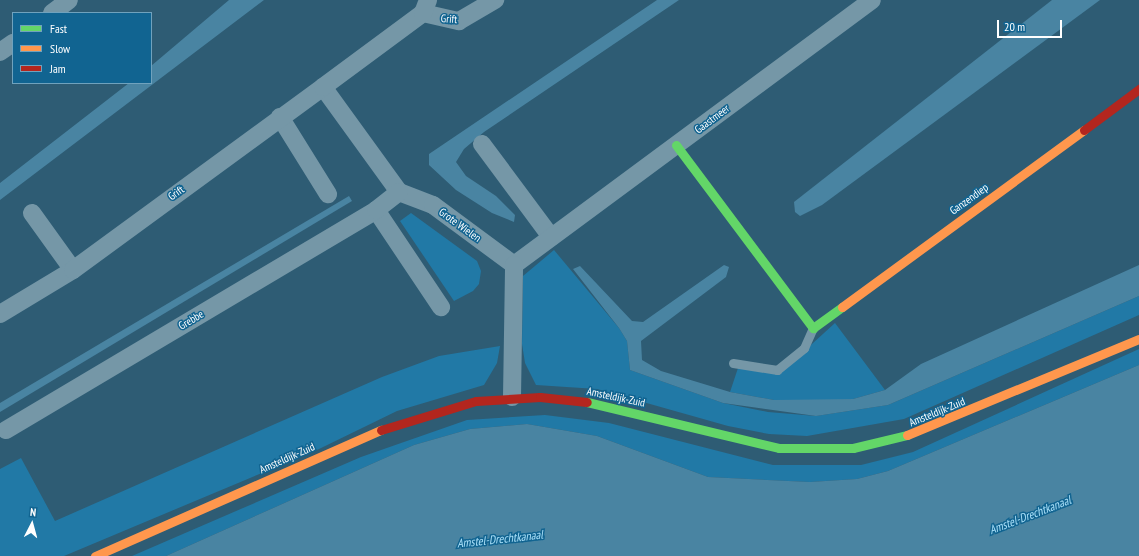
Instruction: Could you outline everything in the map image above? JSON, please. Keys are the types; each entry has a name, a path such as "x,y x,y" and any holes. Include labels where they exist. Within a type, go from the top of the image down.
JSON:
{"street":[{"path":"53,12 69,0"},
{"name":"Grift","path":"0,314 73,270 323,87 425,6 459,21 494,0"},
{"name":"Gaastmeer","path":"514,265 872,0"},
{"path":"0,52 12,43"},
{"path":"323,87 399,192"},
{"name":"Ganzendiep","path":"813,328 1139,89"},
{"path":"280,117 328,194"},
{"path":"482,144 551,237"},
{"path":"676,145 813,328"},
{"name":"Grebbe","path":"6,430 376,210 399,192"},
{"name":"Grote Wielen","path":"399,192 433,205 514,265"},
{"path":"376,210 441,307"},
{"path":"32,213 73,270"},
{"path":"512,397 514,265"},
{"name":"Amsteldijk-Zuid","path":"95,556 412,418 476,401 512,397 589,402 779,448 853,448 924,431 1139,339"}],"lane":[{"name":"Ganzendiep","path":"733,363 777,370 804,348 813,328"}],"shaded area":[{"path":"411,213 477,261 481,271 479,284 473,291 454,301 400,221"},
{"path":"554,250 619,328 627,341 630,370 723,403 768,412 816,416 888,405 1139,296 1139,315 904,419 807,436 769,434 728,426 597,389 536,385 525,363 522,344 523,276"},
{"path":"835,323 885,390 853,399 815,402 774,400 730,392 738,368 779,374"},
{"path":"500,346 497,363 484,385 397,411 319,449 64,556 0,556 0,469 21,458 55,521 382,377 439,356"},
{"path":"1139,349 1139,365 888,471 857,479 810,482 708,477 597,436 527,424 470,429 414,445 166,556 132,556 361,457 467,420 545,415 609,423 773,465 861,465 913,452"}],"water":[{"path":"229,0 264,0 0,200 0,183 128,84 152,84 152,65"},
{"path":"657,0 679,0 484,132 464,149 456,162 466,176 496,196 515,215 514,222 492,213 456,190 429,165 429,154"},
{"path":"1052,0 1100,0 822,205 800,216 795,212 794,202"},
{"path":"349,196 352,201 0,412 0,403"},
{"path":"724,265 729,267 726,277 641,341 642,360 661,371 730,392 774,400 853,399 885,390 921,364 1139,265 1139,296 888,405 816,416 723,403 630,370 627,341 619,328 573,269 580,266 632,321 643,322"},
{"name":"Amstel-Drechtkanaal","path":"1139,365 1139,556 166,556 414,445 470,429 527,424 597,436 708,477 810,482 857,479 888,471"}],"traffic: fast":[{"path":"676,145 813,328 842,307"},
{"path":"587,402 779,448 853,448 907,435"}],"traffic: slow":[{"path":"842,307 1084,130"},
{"path":"907,435 1139,339"},
{"path":"95,556 381,430"}],"traffic: jam":[{"path":"1084,130 1139,89"},
{"path":"381,430 476,401 540,397 587,402"}]}
